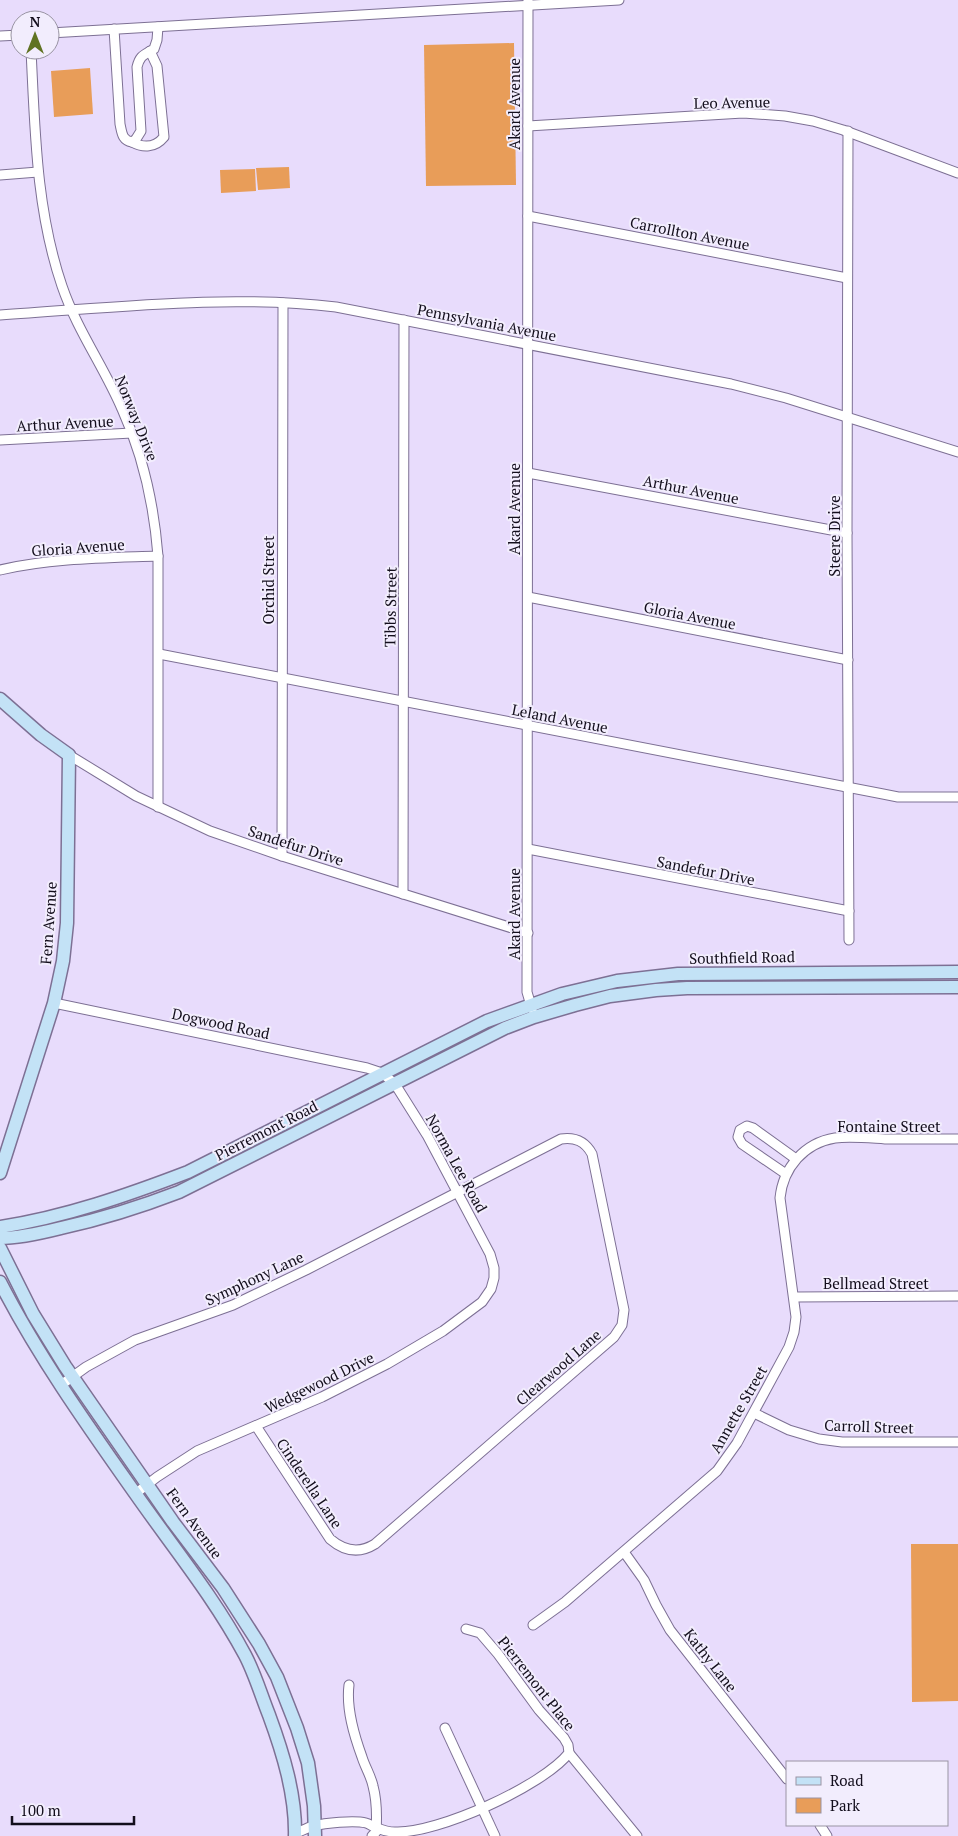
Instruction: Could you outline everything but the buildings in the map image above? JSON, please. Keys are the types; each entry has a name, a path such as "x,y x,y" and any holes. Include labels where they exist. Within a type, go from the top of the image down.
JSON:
{"main road":[{"path":"0,699 69,755"},
{"name":"Fern Avenue","path":"0,1173 54,1003 63,961 67,923 69,755"},
{"name":"Southfield Road","path":"531,1004 597,985 678,974 958,972"},
{"path":"753,973 753,987"},
{"path":"847,987 848,973"},
{"path":"635,979 636,992"},
{"name":"Southfield Road","path":"534,1017 576,1005 636,992 687,988 958,986"},
{"name":"Pierremont Road","path":"0,1227 96,1205 200,1167 487,1021 531,1004"},
{"name":"Pierremont Road","path":"0,1238 42,1232 115,1215 172,1194 498,1032 534,1017"},
{"path":"342,1094 350,1106"},
{"path":"200,1167 205,1179"},
{"name":"Fern Avenue","path":"0,1248 33,1314 72,1376 193,1550 223,1588 259,1644 277,1678 297,1728 308,1763 314,1806 314,1831"},
{"name":"Fern Avenue","path":"0,1282 24,1327 61,1385 135,1494 208,1593 246,1656 266,1703 284,1759 298,1835"}],"street":[{"path":"60,32 528,3 619,0"},
{"name":"Akard Avenue","path":"528,3 528,992 534,1017"},
{"path":"132,142 141,131 137,67 139,58 154,49 158,27"},
{"path":"114,29 120,124 123,136 127,141 139,146 151,146 160,142 164,136 157,66 150,51"},
{"name":"Norway Drive","path":"32,60 38,172 47,231 56,269 72,310 119,402 132,433 143,464 151,498 158,556 158,807"},
{"name":"Leo Avenue","path":"528,126 757,113 785,116 813,121 848,132 958,173"},
{"name":"Steere Drive","path":"848,132 849,940"},
{"path":"0,175 38,172"},
{"name":"Carrollton Avenue","path":"528,216 847,278"},
{"name":"Pennsylvania Avenue","path":"0,314 207,302 283,303 336,307 731,384 786,398 958,452"},
{"name":"Orchid Street","path":"282,856 283,303"},
{"name":"Tibbs Street","path":"403,894 404,320"},
{"name":"Arthur Avenue","path":"0,440 132,433"},
{"name":"Arthur Avenue","path":"528,473 847,533"},
{"name":"Gloria Avenue","path":"0,570 32,563 63,560 158,556"},
{"name":"Gloria Avenue","path":"528,597 848,660"},
{"name":"Leland Avenue","path":"159,654 898,797 958,797"},
{"name":"Sandefur Drive","path":"69,755 108,780 158,807 210,831 282,856 528,933"},
{"name":"Sandefur Drive","path":"528,849 849,911"},
{"name":"Dogwood Road","path":"54,1003 368,1068 382,1073"},
{"name":"Norma Lee Road","path":"382,1073 395,1084 427,1135 490,1254 494,1274"},
{"path":"786,1174 742,1144 738,1137 740,1130 747,1126 753,1128 796,1159"},
{"name":"Clearwood Lane","path":"346,1549 361,1550 375,1544 614,1337 622,1325 624,1310 592,1154 585,1144 569,1138 560,1139 458,1192"},
{"name":"Fontaine Street","path":"796,1159 816,1144 836,1138 958,1139"},
{"name":"Annette Street","path":"533,1625 565,1602 713,1476 731,1453 754,1413 789,1347 794,1332 796,1317 781,1211 781,1191 786,1174 796,1159"},
{"name":"Symphony Lane","path":"61,1385 72,1376 135,1340 233,1305 458,1192"},
{"name":"Wedgewood Drive","path":"135,1494 197,1451 296,1410 348,1385 388,1364 443,1331 486,1298 492,1289 494,1274"},
{"name":"Bellmead Street","path":"794,1297 958,1296"},
{"name":"Carroll Street","path":"754,1413 789,1430 819,1439 842,1442 958,1442"},
{"name":"Cinderella Lane","path":"256,1426 330,1539 346,1549"},
{"name":"Kathy Lane","path":"624,1552 644,1580 670,1630 786,1778"},
{"name":"Pierremont Place","path":"298,1835 340,1823 367,1823 375,1833 423,1829 454,1820 482,1808 532,1782 562,1761 568,1753 568,1745 564,1738 539,1710 498,1654 480,1633 466,1629"},
{"path":"349,1685 349,1712 377,1804 375,1833"},
{"path":"444,1728 495,1836"},
{"path":"568,1753 637,1836"}],"green space":[{"path":"514,43 516,185 426,186 424,45"},
{"path":"90,68 93,114 54,117 51,71"},
{"path":"289,167 290,188 258,190 256,168"},
{"path":"255,169 256,191 221,193 220,170"},
{"path":"911,1544 958,1544 958,1701 912,1702"}]}
